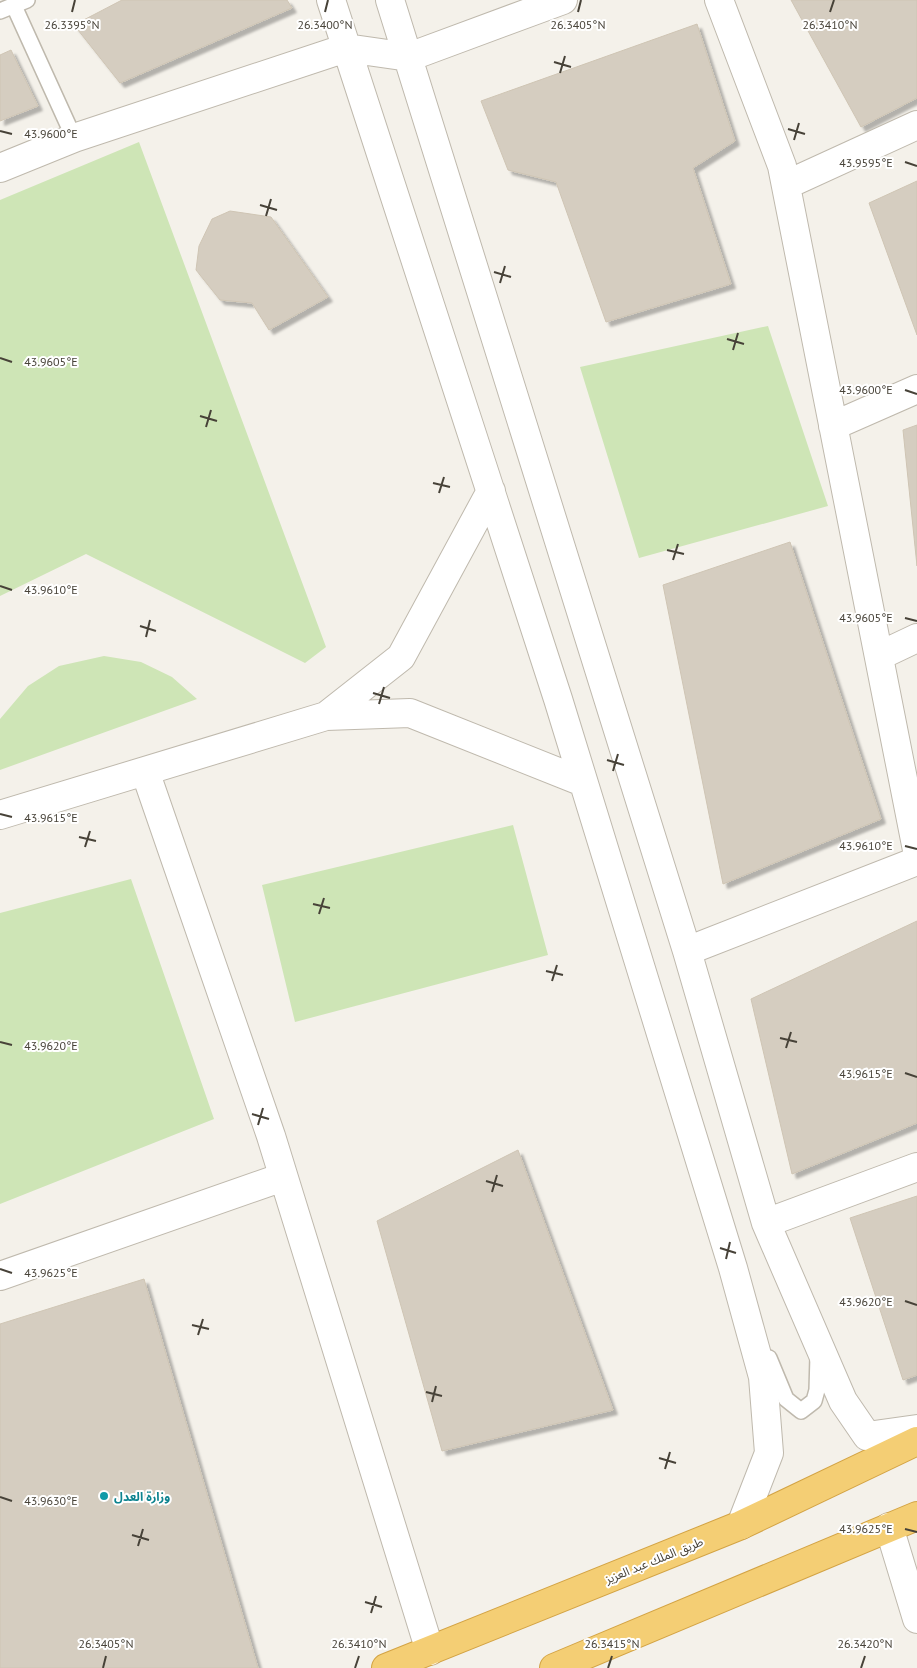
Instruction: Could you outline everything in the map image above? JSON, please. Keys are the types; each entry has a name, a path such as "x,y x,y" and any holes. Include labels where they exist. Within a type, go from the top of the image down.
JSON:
{"highway":[{"name":"طريق الملك عبد العزيز","path":"386,1668 741,1525 917,1441"},
{"path":"554,1668 917,1516"}],"street":[{"path":"331,0 491,491 583,782 733,1268 763,1377 770,1453 741,1525"},
{"path":"390,0 688,951 766,1223 843,1401 868,1436 917,1429"},
{"path":"0,168 74,138 346,48 409,57 563,0"},
{"path":"719,0 782,166 917,850"},
{"path":"786,185 917,126"},
{"path":"833,426 917,389"},
{"path":"326,716 401,657 491,491"},
{"path":"879,656 917,638"},
{"path":"0,815 326,716 410,713 583,782"},
{"path":"145,771 272,1136 283,1177 430,1651"},
{"path":"688,951 917,862"},
{"path":"766,1223 917,1167"},
{"path":"0,1276 283,1177"},
{"path":"889,1528 917,1619"}],"lane":[{"path":"13,6 74,138"},
{"path":"733,1268 786,1399 801,1411 814,1401 817,1390 818,1344"}],"green space":[{"path":"139,142 326,647 305,663 86,554 0,596 0,200"},
{"path":"768,326 828,506 639,558 580,367"},
{"path":"104,656 141,662 172,677 197,699 0,770 0,719 28,686 59,666"},
{"path":"513,825 548,955 295,1022 262,885"},
{"path":"131,879 214,1119 0,1204 0,913"}],"building":[{"path":"122,0 287,0 292,8 120,83 74,25"},
{"path":"791,0 917,0 917,98 861,127"},
{"path":"697,24 735,141 693,168 731,284 606,322 556,182 508,170 481,101"},
{"path":"11,50 38,106 0,121 0,55"},
{"path":"917,181 917,335 869,203"},
{"path":"230,211 271,217 328,297 269,330 252,303 220,300 196,270 199,246 212,219"},
{"path":"917,425 917,566 903,430"},
{"path":"790,542 881,819 723,884 663,585"},
{"path":"917,921 917,1123 792,1174 751,999"},
{"path":"518,1150 613,1410 442,1451 377,1221"},
{"path":"917,1196 917,1375 903,1380 850,1218"},
{"name":"وزارة العدل","path":"144,1279 258,1668 0,1668 0,1324"}],"place":[{"name":"وزارة العدل","path":"104,1496"}]}
